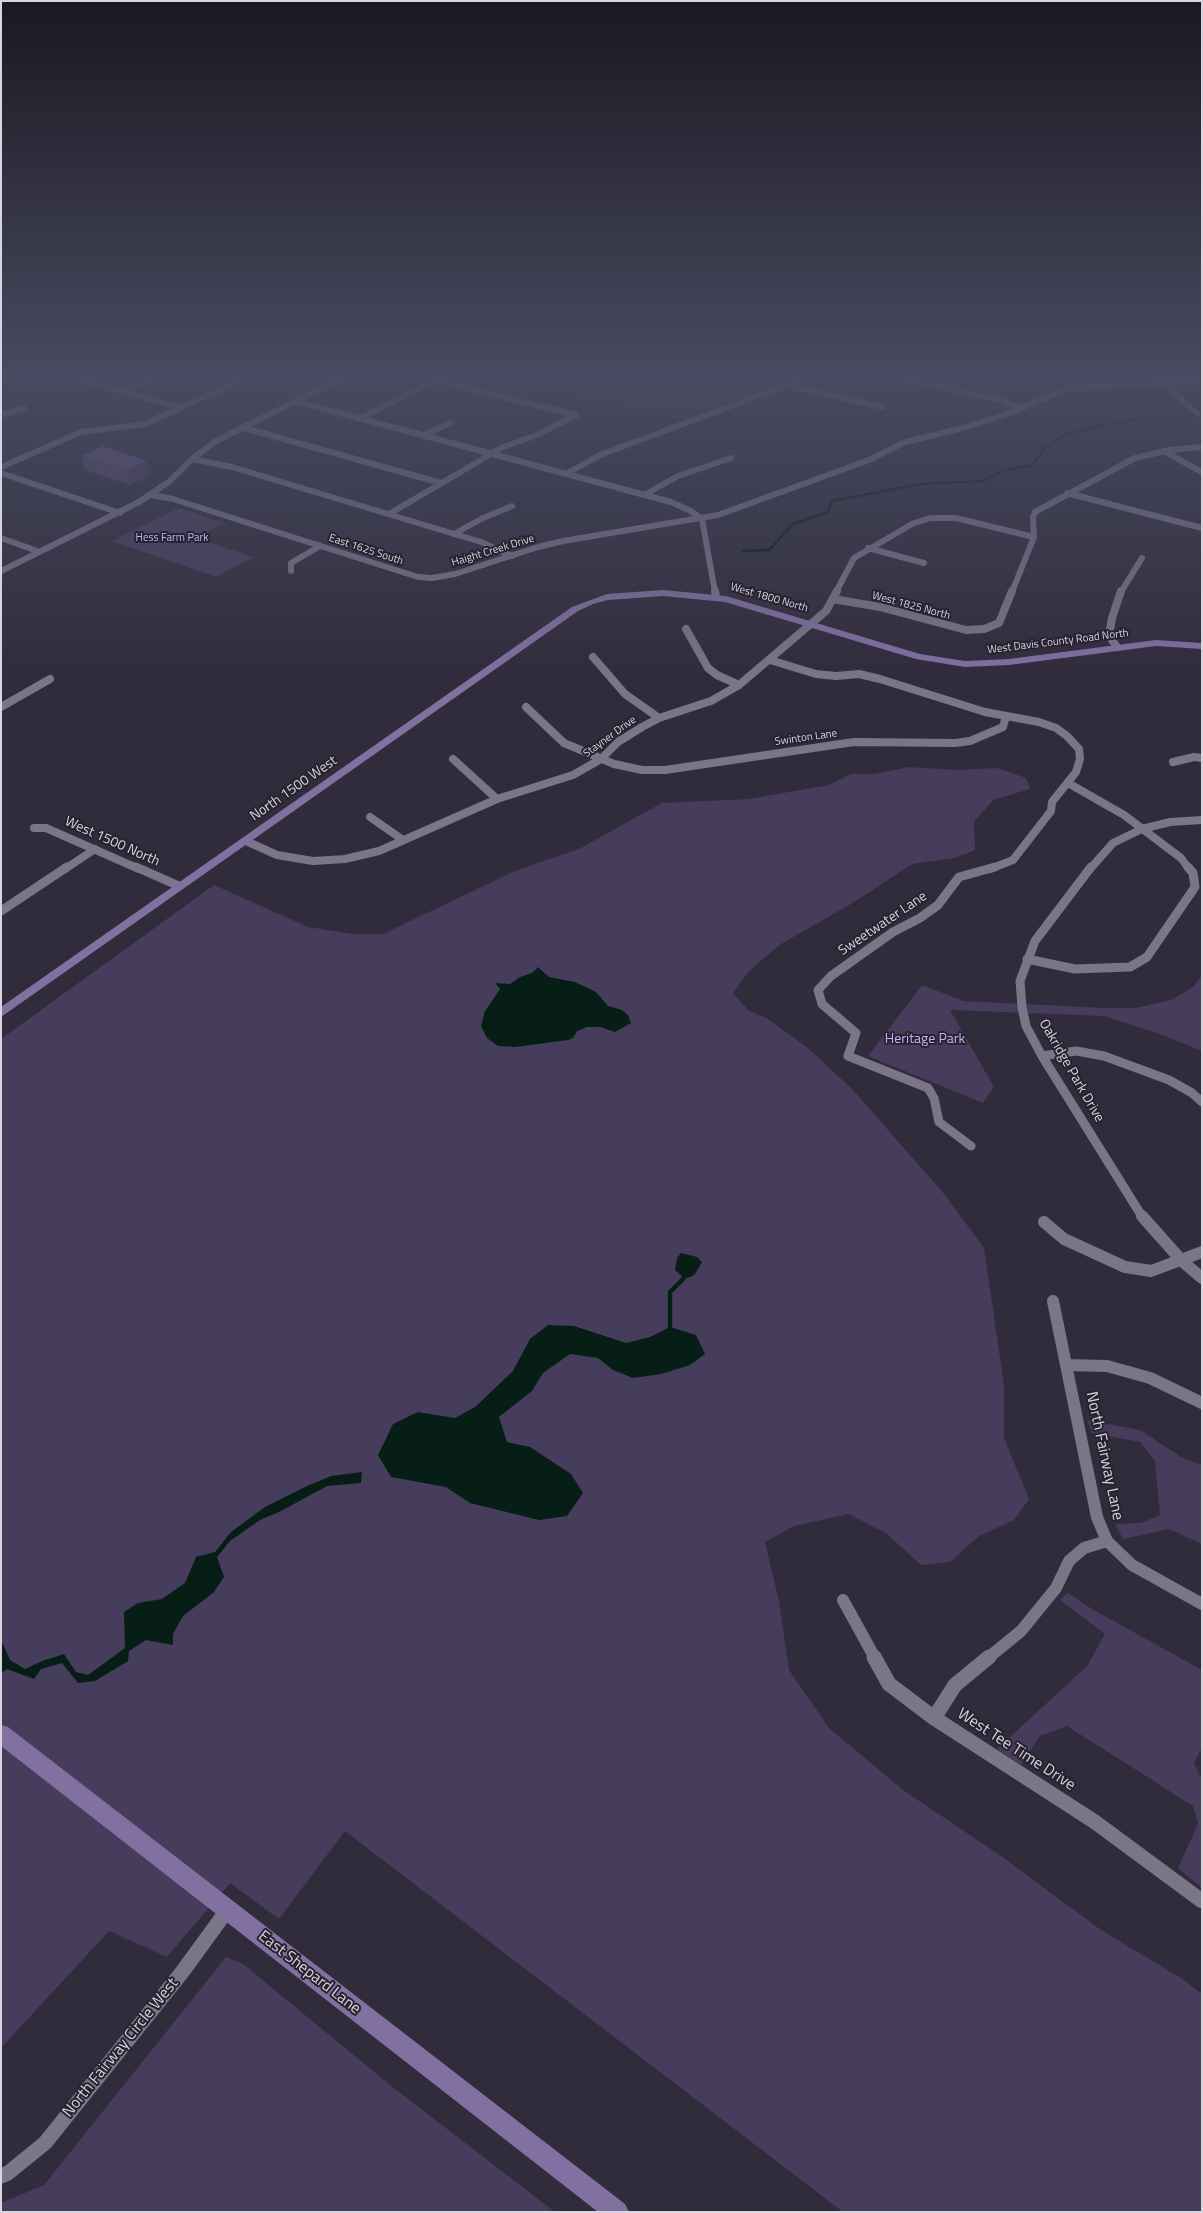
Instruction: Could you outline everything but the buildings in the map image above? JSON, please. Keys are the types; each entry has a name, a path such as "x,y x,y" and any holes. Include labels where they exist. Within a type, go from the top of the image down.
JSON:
{"street":[{"path":"8,475 120,513"},
{"path":"1,571 120,513 151,495 176,475"},
{"path":"259,475 495,547 512,556"},
{"path":"413,475 441,483"},
{"path":"388,514 454,475"},
{"path":"571,475 684,508 702,519 716,597"},
{"path":"644,495 680,475"},
{"name":"Haight Creek Drive","path":"432,578 455,574 564,541 702,519 826,475"},
{"path":"1034,537 1036,532 1033,517 1035,512 1101,475"},
{"path":"1067,493 1202,528"},
{"name":"East 1625 South","path":"151,495 173,499 418,576 432,578"},
{"path":"454,534 481,519 512,506"},
{"name":"Stayner Drive","path":"246,842 277,855 313,861 345,859 378,851 496,799 573,775 601,759 628,735 659,718 711,701 739,685 826,611 854,558 868,548 912,524 930,518 956,518 1034,537"},
{"name":"West 1825 North","path":"833,599 880,607 966,630 984,629 999,623 1034,537"},
{"path":"1,538 40,552"},
{"path":"291,571 291,563 320,546"},
{"path":"868,548 924,563"},
{"path":"1118,647 1109,636 1112,618 1122,589 1142,558"},
{"name":"West 1800 North","path":"607,597 663,593 716,597 919,656"},
{"name":"North 1500 West","path":"1,1013 178,886 246,842 576,608 607,597"},
{"path":"686,629 708,668 726,680 739,685"},
{"name":"West Davis County Road North","path":"919,656 965,664 988,664 1164,643 1202,646"},
{"path":"593,657 625,694 659,718"},
{"name":"Sweetwater Lane","path":"770,660 816,674 836,676 859,674 880,678 985,712 1028,719 1056,728 1079,749 1080,759 1076,772 1052,802 1051,811 1013,860 1003,866 979,870 959,877 938,905 920,918 893,932 831,976 818,990 822,1004 856,1034 848,1056 928,1088 934,1098 939,1122 946,1130 971,1146"},
{"path":"3,704 50,679"},
{"name":"Swinton Lane","path":"526,707 564,742 601,759 626,768 665,770 854,742 955,743 976,739 995,732 1003,726 1006,716"},
{"path":"1173,762 1194,757 1202,758"},
{"path":"453,759 496,799"},
{"path":"1028,959 1074,969 1130,967 1147,957 1195,887 1193,873 1181,858 1106,803 1068,783"},
{"path":"370,817 403,840"},
{"name":"Oakridge Park Drive","path":"1202,820 1170,822 1142,829 1113,843 1101,854 1035,941 1020,981 1026,1026 1042,1056 1138,1212 1182,1261 1202,1278"},
{"name":"West 1500 North","path":"34,828 46,828 178,886"},
{"path":"1,911 95,849"},
{"path":"1042,1056 1076,1051 1104,1056 1169,1080 1192,1093 1202,1102"},
{"path":"1044,1222 1064,1239 1125,1268 1151,1271 1202,1252"},
{"name":"North Fairway Lane","path":"934,1718 955,1685 1021,1630 1056,1588 1070,1560 1084,1548 1107,1541 1097,1517 1053,1301"},
{"path":"1066,1365 1107,1366 1150,1378 1202,1403"},
{"path":"1107,1541 1132,1565 1202,1604"},
{"name":"West Tee Time Drive","path":"843,1600 889,1684 934,1718 1095,1822 1202,1901"},
{"name":"East Shepard Lane","path":"1,1734 617,2212"},
{"name":"North Fairway Circle West","path":"1,2176 8,2173 45,2143 183,1971 228,1909"}],"green space":[{"name":"Hess Farm Park","path":"179,508 224,523 196,538 253,557 216,577 112,541"},
{"path":"909,767 958,770 997,768 1026,778 1030,789 993,800 974,822 975,850 955,858 912,864 856,901 781,944 749,971 733,993 748,1010 768,1019 808,1048 853,1090 945,1195 984,1248 1004,1385 1004,1438 1029,1499 1014,1520 979,1536 950,1562 921,1565 887,1534 849,1514 794,1526 765,1542 779,1601 789,1670 829,1728 903,1790 1001,1856 1101,1930 1181,1978 1202,1994 1202,2212 843,2212 345,1831 279,1919 230,1883 167,1957 109,1931 1,2048 1,1039 214,885 308,927 354,934 383,934 517,870 579,849 662,803 749,799 829,785 851,774 874,774"},
{"name":"Heritage Park","path":"1202,976 1202,1051 1160,1034 1104,1016 950,1010 994,1087 983,1103 868,1056 922,985 963,1001 1135,1008 1171,1000 1192,988"},
{"path":"1087,1420 1140,1430 1181,1457 1202,1465 1202,1544 1169,1529 1123,1539 1115,1524 1141,1523 1160,1515 1155,1461 1140,1442 1092,1433"},
{"path":"1068,1593 1092,1609 1202,1670 1202,1747 1194,1763 1202,1780 1202,1888 1178,1868 1198,1824 1193,1806 1067,1726 1040,1736 1021,1765 997,1749 1087,1666 1105,1634 1060,1600"},
{"path":"226,1957 243,1964 390,2085 555,2212 1,2212 1,2203 44,2185"}],"shaded area":[{"path":"538,967 549,977 575,982 596,992 608,1006 622,1010 628,1015 631,1023 615,1032 600,1027 587,1027 577,1031 573,1038 568,1040 515,1047 498,1046 487,1038 481,1026 485,1011 500,989 495,983 510,984 520,977 532,973"},
{"path":"681,1253 697,1257 702,1262 691,1277 684,1278 675,1270 677,1258"},
{"path":"548,1325 574,1326 626,1343 650,1337 670,1327 696,1335 705,1354 690,1365 661,1374 633,1378 613,1370 598,1358 570,1354 543,1373 532,1391 499,1417 507,1442 530,1447 571,1474 583,1493 567,1516 539,1520 470,1503 446,1487 391,1477 378,1455 393,1424 418,1412 455,1418 475,1407 513,1371 530,1339"},
{"path":"362,1472 361,1483 327,1486 260,1520 230,1541 217,1557 224,1577 214,1592 183,1616 173,1634 173,1645 146,1640 129,1651 128,1661 95,1681 78,1683 62,1663 41,1669 34,1679 7,1669 1,1673 1,1640 10,1660 25,1669 64,1654 76,1672 88,1675 125,1648 124,1612 138,1603 162,1599 185,1583 196,1557 215,1552 231,1532 265,1507 331,1476"}],"waterway":[{"path":"743,551 769,550 793,524 828,512 832,501 921,484 983,481 994,475"},
{"path":"670,1327 670,1292 684,1278"}]}
